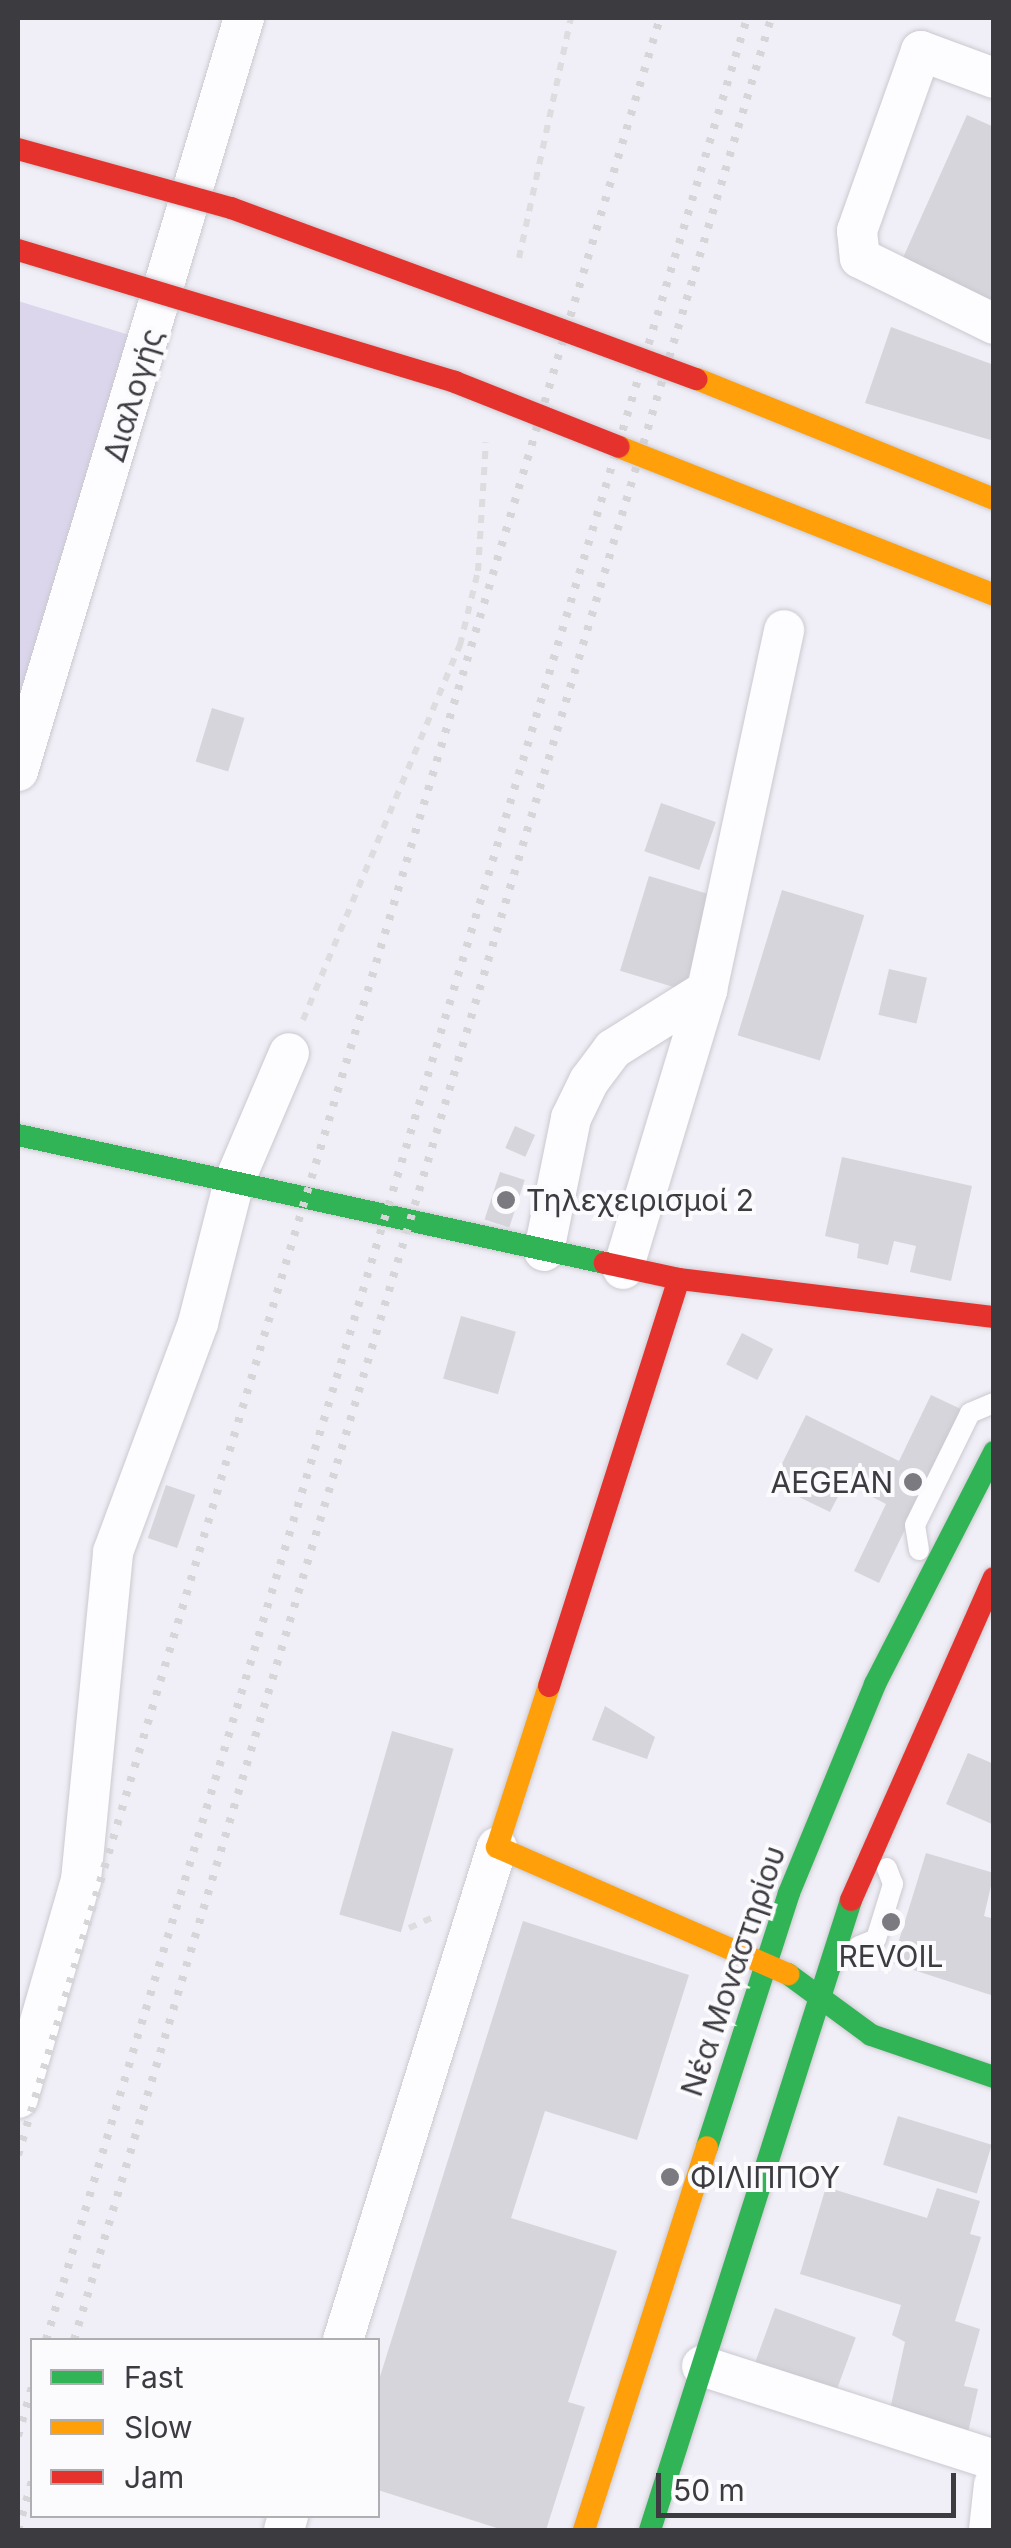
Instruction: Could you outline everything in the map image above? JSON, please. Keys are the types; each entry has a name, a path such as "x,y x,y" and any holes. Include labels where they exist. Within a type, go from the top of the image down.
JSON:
{"main road":[{"path":"18,149 231,208 518,307 994,499"},
{"path":"18,250 455,382 994,595"},
{"path":"18,1135 680,1279 994,1317"},
{"path":"680,1279 497,1847 766,1958 870,2035 994,2077"},
{"name":"Νέα Μοναστηρίου","path":"584,2530 766,1958 875,1684 994,1452"},
{"path":"650,2530 818,1993 994,1578"}],"street":[{"name":"Διαλογής","path":"18,771 244,18"},
{"path":"994,78 925,34 873,175 857,231 860,258 994,324"},
{"path":"623,1268 707,990 784,630"},
{"path":"544,1251 571,1118 590,1081 613,1049 707,990"},
{"path":"18,2098 81,1880 114,1552 198,1323 234,1182 289,1054"},
{"path":"344,2338 497,1847"},
{"path":"702,2366 994,2460"},
{"path":"989,2530 994,2484"}],"lane":[{"path":"919,1550 915,1526 970,1412 993,1403"},
{"path":"859,1946 876,1939 893,1884 887,1868"}],"path":[{"path":"518,265 571,18"},
{"path":"315,991 460,645 478,571 486,432"}],"shaded area":[{"path":"18,301 149,341 18,791"}],"building":[{"path":"967,115 994,127 994,315 897,271"},
{"path":"891,327 994,365 994,441 865,403"},
{"path":"212,708 245,718 228,771 196,762"},
{"path":"661,803 716,822 699,870 644,851"},
{"path":"649,876 713,896 684,990 620,971"},
{"path":"782,890 864,915 820,1061 738,1035"},
{"path":"889,969 927,978 916,1024 878,1015"},
{"path":"515,1126 535,1135 525,1157 505,1148"},
{"path":"842,1157 972,1186 951,1281 910,1272 916,1246 894,1241 888,1265 857,1258 859,1244 825,1236"},
{"name":"Τηλεχειρισμοί 2","path":"500,1172 525,1180 509,1228 485,1220"},
{"path":"461,1316 516,1332 498,1394 443,1378"},
{"path":"742,1333 773,1349 757,1380 726,1364"},
{"path":"931,1395 963,1410 879,1583 854,1571 886,1504 845,1483 830,1512 772,1484 806,1415 899,1461"},
{"path":"166,1485 195,1495 177,1548 148,1538"},
{"path":"605,1706 655,1737 647,1759 592,1740"},
{"path":"392,1731 454,1749 401,1932 339,1915"},
{"path":"968,1753 994,1764 992,1824 946,1804"},
{"path":"926,1853 994,1873 984,1916 994,1919 994,1996 892,1963"},
{"path":"523,1921 689,1975 637,2140 545,2111 511,2218 617,2251 568,2402 585,2407 546,2530 503,2530 380,2491 380,2377"},
{"path":"898,2116 992,2145 977,2193 883,2165"},
{"path":"826,2187 927,2218 937,2188 980,2201 970,2234 981,2237 955,2321 980,2329 964,2386 978,2389 966,2441 887,2423 905,2342 892,2335 901,2305 800,2274"},
{"path":"775,2308 856,2337 834,2398 753,2369"}],"railway":[{"path":"18,2155 660,18"},
{"path":"47,2338 747,18"},
{"path":"75,2338 771,18"},
{"path":"18,2436 30,2394"},
{"path":"18,2530 30,2488"}],"traffic: fast":[{"path":"18,1135 605,1263"},
{"path":"707,2147 789,1893 875,1684 994,1452"},
{"path":"650,2530 851,1900"},
{"path":"788,1974 871,2035 994,2077"}],"traffic: slow":[{"path":"697,379 994,499"},
{"path":"619,447 994,595"},
{"path":"549,1686 497,1847 788,1974"},
{"path":"584,2530 707,2147"}],"traffic: jam":[{"path":"18,149 231,208 697,379"},
{"path":"18,250 455,382 619,447"},
{"path":"549,1686 679,1279 605,1263"},
{"path":"679,1279 994,1317"},
{"path":"851,1900 994,1578"}],"place":[{"name":"Τηλεχειρισμοί 2","path":"506,1200"},
{"name":"AEGEAN","path":"913,1482"},
{"name":"REVOIL","path":"891,1922"},
{"name":"ΦΙΛΙΠΠΟΥ","path":"670,2177"}]}
